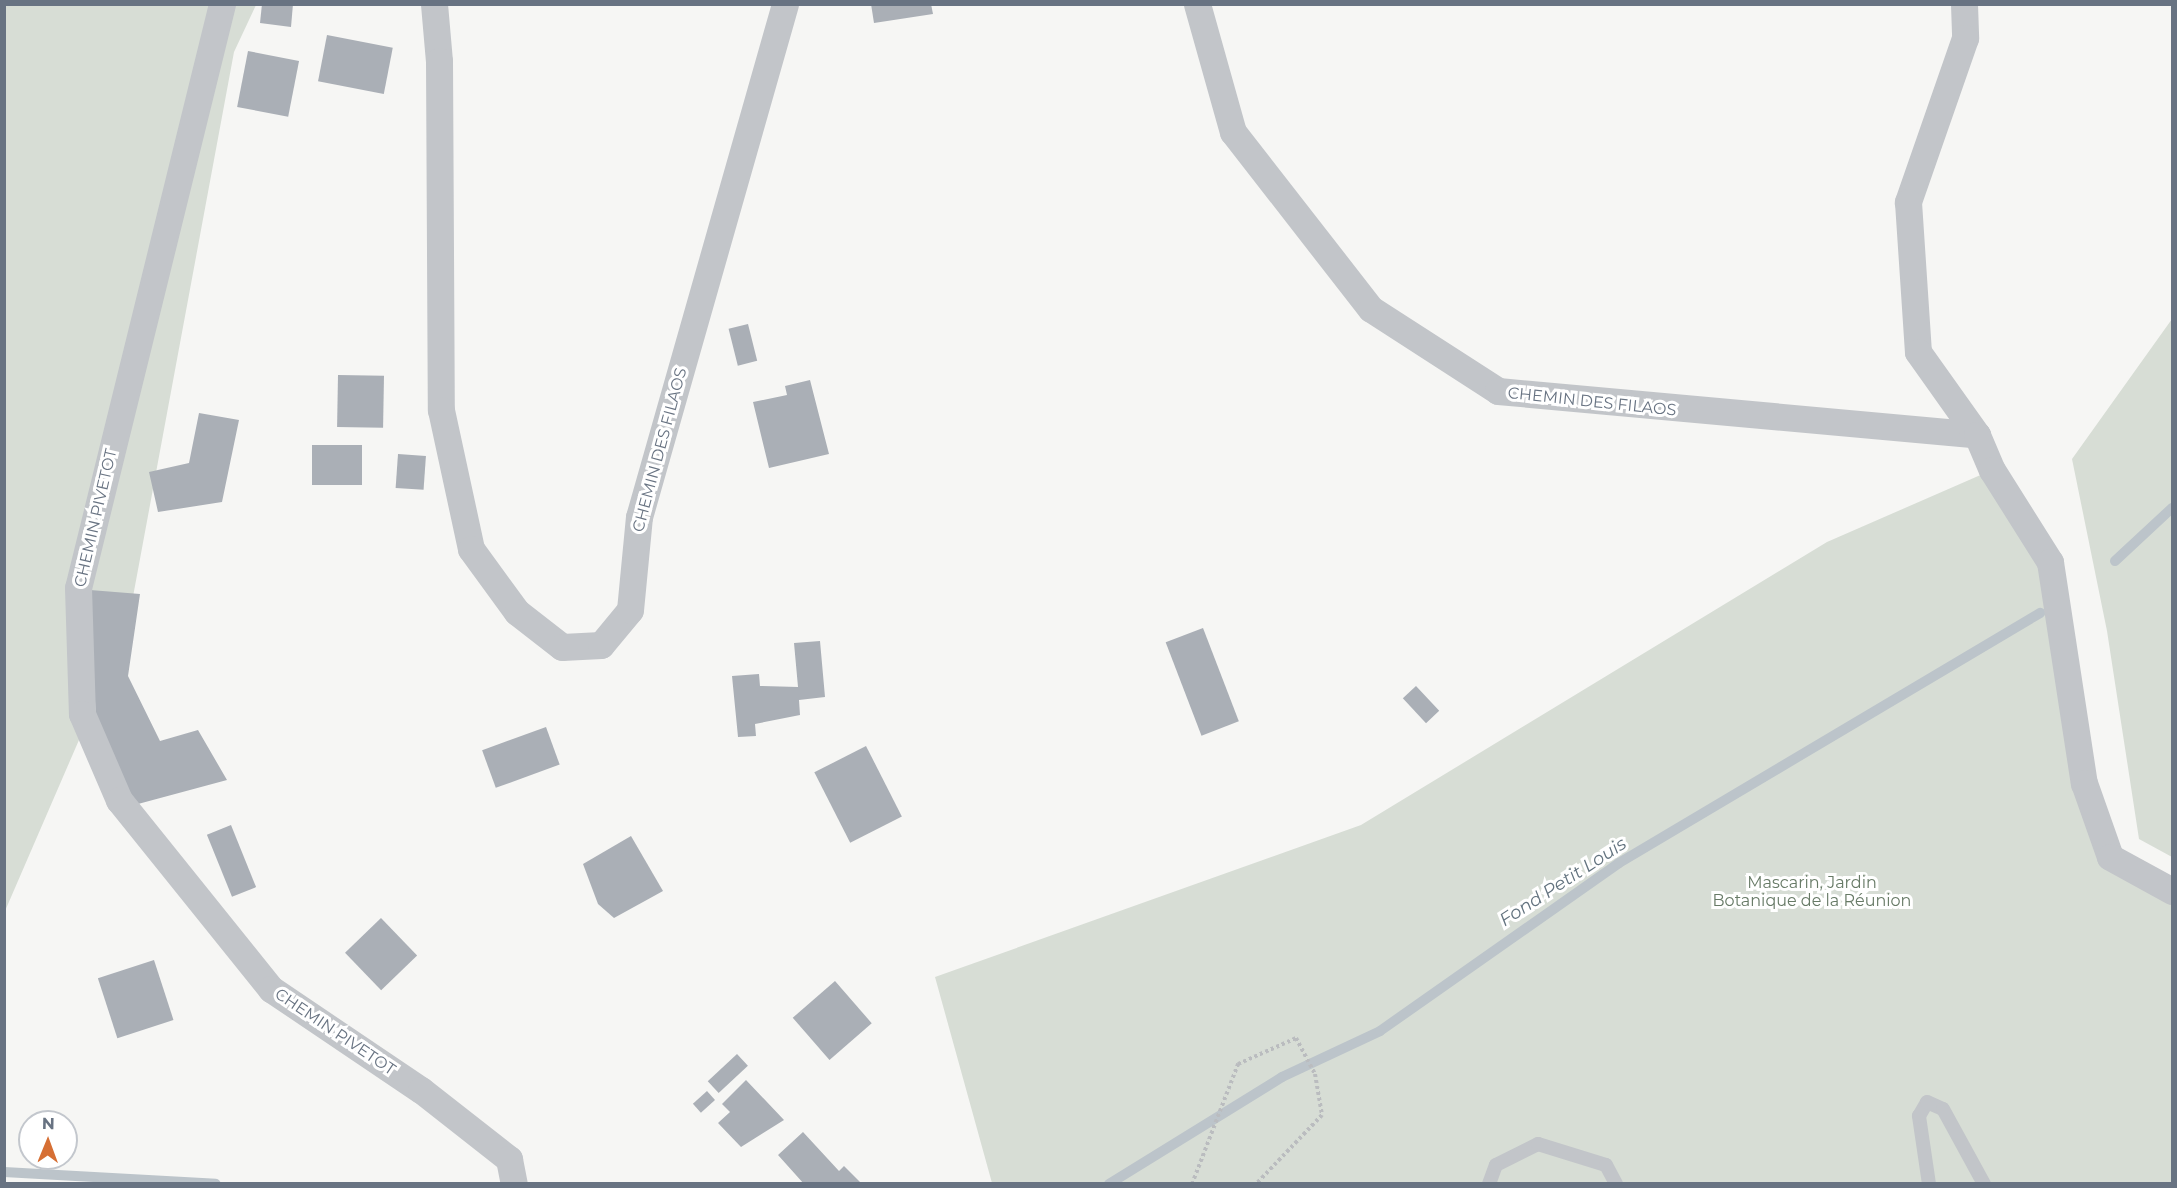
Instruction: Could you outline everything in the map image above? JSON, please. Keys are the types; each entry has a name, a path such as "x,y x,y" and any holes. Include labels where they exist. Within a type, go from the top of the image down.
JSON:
{"street":[{"name":"CHEMIN PIVETOT","path":"222,4 78,588 82,714 119,800 271,989 421,1090 508,1159 514,1184"},
{"name":"CHEMIN DES FILAOS","path":"434,4 439,61 441,410 471,549 517,612 562,647 601,645 630,610 639,517 785,4"},
{"name":"CHEMIN DES FILAOS","path":"1197,4 1233,132 1371,309 1498,391 1977,435"},
{"path":"1964,4 1965,38 1908,202 1918,352 1977,435 1992,470 2050,562 2084,783 2110,857 2172,891"}],"lane":[{"path":"1929,1184 1919,1116 1927,1102 1943,1109 1984,1184"},
{"path":"1489,1184 1496,1165 1538,1144 1606,1165 1616,1184"}],"path":[{"path":"1192,1184 1238,1064 1296,1038 1315,1074 1322,1115 1256,1184"}],"green space":[{"path":"5,5 256,5 234,52 127,629 5,911"},
{"path":"2172,319 2172,857 2139,839 2107,631 2072,459"},
{"name":"Mascarin, Jardin Botanique de la Réunion","path":"1992,470 2050,562 2110,857 2172,891 2172,1183 992,1183 935,977 1361,825 1827,542"}],"building":[{"path":"262,4 293,4 291,27 260,23"},
{"path":"871,4 931,4 933,14 874,23"},
{"path":"327,35 393,48 384,94 318,81"},
{"path":"248,51 299,61 288,117 237,107"},
{"path":"748,324 757,361 738,366 729,329"},
{"path":"338,375 384,376 383,428 337,427"},
{"path":"810,380 829,454 769,468 753,402 787,395 785,386"},
{"path":"199,413 239,420 222,502 158,512 149,472 189,463"},
{"path":"312,445 362,445 362,485 312,485"},
{"path":"398,454 426,456 424,490 396,488"},
{"path":"90,590 140,594 128,676 160,741 198,730 227,780 138,804 112,768 96,723"},
{"path":"1203,628 1239,721 1201,736 1166,642"},
{"path":"820,641 825,697 799,700 800,715 755,724 756,736 738,737 732,676 759,674 760,686 798,687 794,643"},
{"path":"1416,686 1439,711 1426,723 1403,698"},
{"path":"546,727 560,765 496,788 482,750"},
{"path":"866,746 902,816 850,843 814,772"},
{"path":"231,825 256,887 232,897 207,835"},
{"path":"631,836 663,891 614,918 598,904 583,864"},
{"path":"381,918 417,955 381,990 345,953"},
{"path":"154,960 173,1020 117,1038 98,978"},
{"path":"835,981 872,1023 829,1060 793,1018"},
{"path":"737,1054 748,1066 719,1093 708,1081"},
{"path":"746,1080 784,1120 741,1147 718,1123 730,1112 722,1104"},
{"path":"707,1091 715,1100 701,1113 693,1104"},
{"path":"803,1132 839,1171 844,1166 862,1184 804,1184 778,1155"}],"waterway":[{"name":"Fond Petit Louis","path":"2115,561 2172,508"},
{"name":"Fond Petit Louis","path":"1109,1184 1282,1077 1380,1031 1619,863 2040,613"},
{"name":"Fond Petit Louis","path":"4,1172 216,1184"}]}
